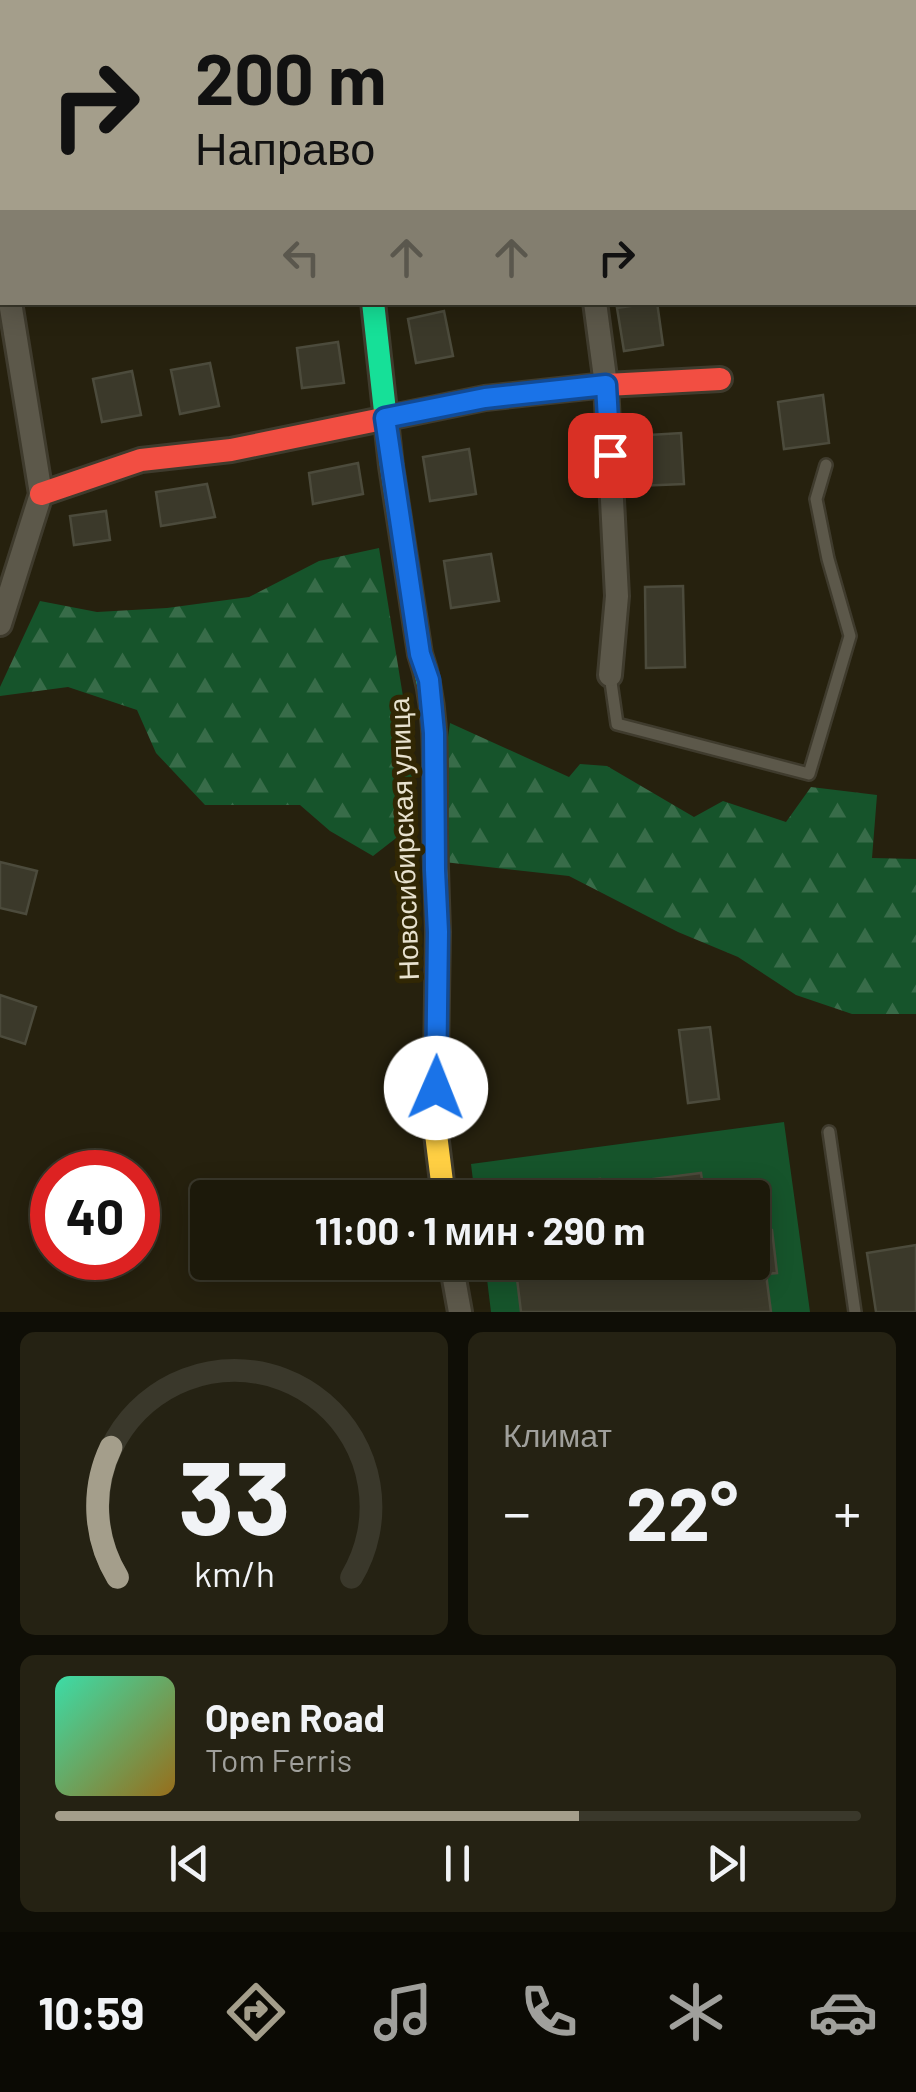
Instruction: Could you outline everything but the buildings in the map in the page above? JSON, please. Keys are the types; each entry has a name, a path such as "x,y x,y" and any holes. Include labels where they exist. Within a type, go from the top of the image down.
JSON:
{"street":[{"path":"0,624 41,494 10,305"},
{"name":"Новосибирская улица","path":"373,305 385,418 417,635 429,680 434,733 436,1126 442,1180"},
{"path":"595,305 606,385 617,596 610,675"},
{"path":"41,494 141,460 231,450 485,398 606,385 720,379"},
{"path":"455,1280 460,1312"}],"lane":[{"path":"610,675 617,724 809,774 850,636 828,560 816,499 826,465"},
{"path":"829,1132 855,1312"}],"green space":[{"path":"379,548 418,821 373,856 330,831 300,805 205,805 156,753 137,710 68,687 0,696 0,687 40,601 97,612 249,597 319,561"},
{"path":"450,723 569,777 580,764 607,766 694,817 723,801 786,822 811,787 877,795 872,858 916,859 916,1014 852,1014 796,995 738,957 678,932 569,876 444,862"},
{"path":"784,1122 810,1312 491,1312 487,1280 770,1280 770,1180 473,1180 471,1164"}],"traffic: fast":[{"path":"373,305 391,466 420,654 431,698 435,836"}],"traffic: slow":[{"path":"435,836 435,1126 442,1180"}],"traffic: jam":[{"path":"41,494 141,460 231,450 485,398 606,385 720,379"}],"route":[{"path":"436,1088 434,733 429,680 420,654 385,418 485,398 606,385 610,455"}]}
